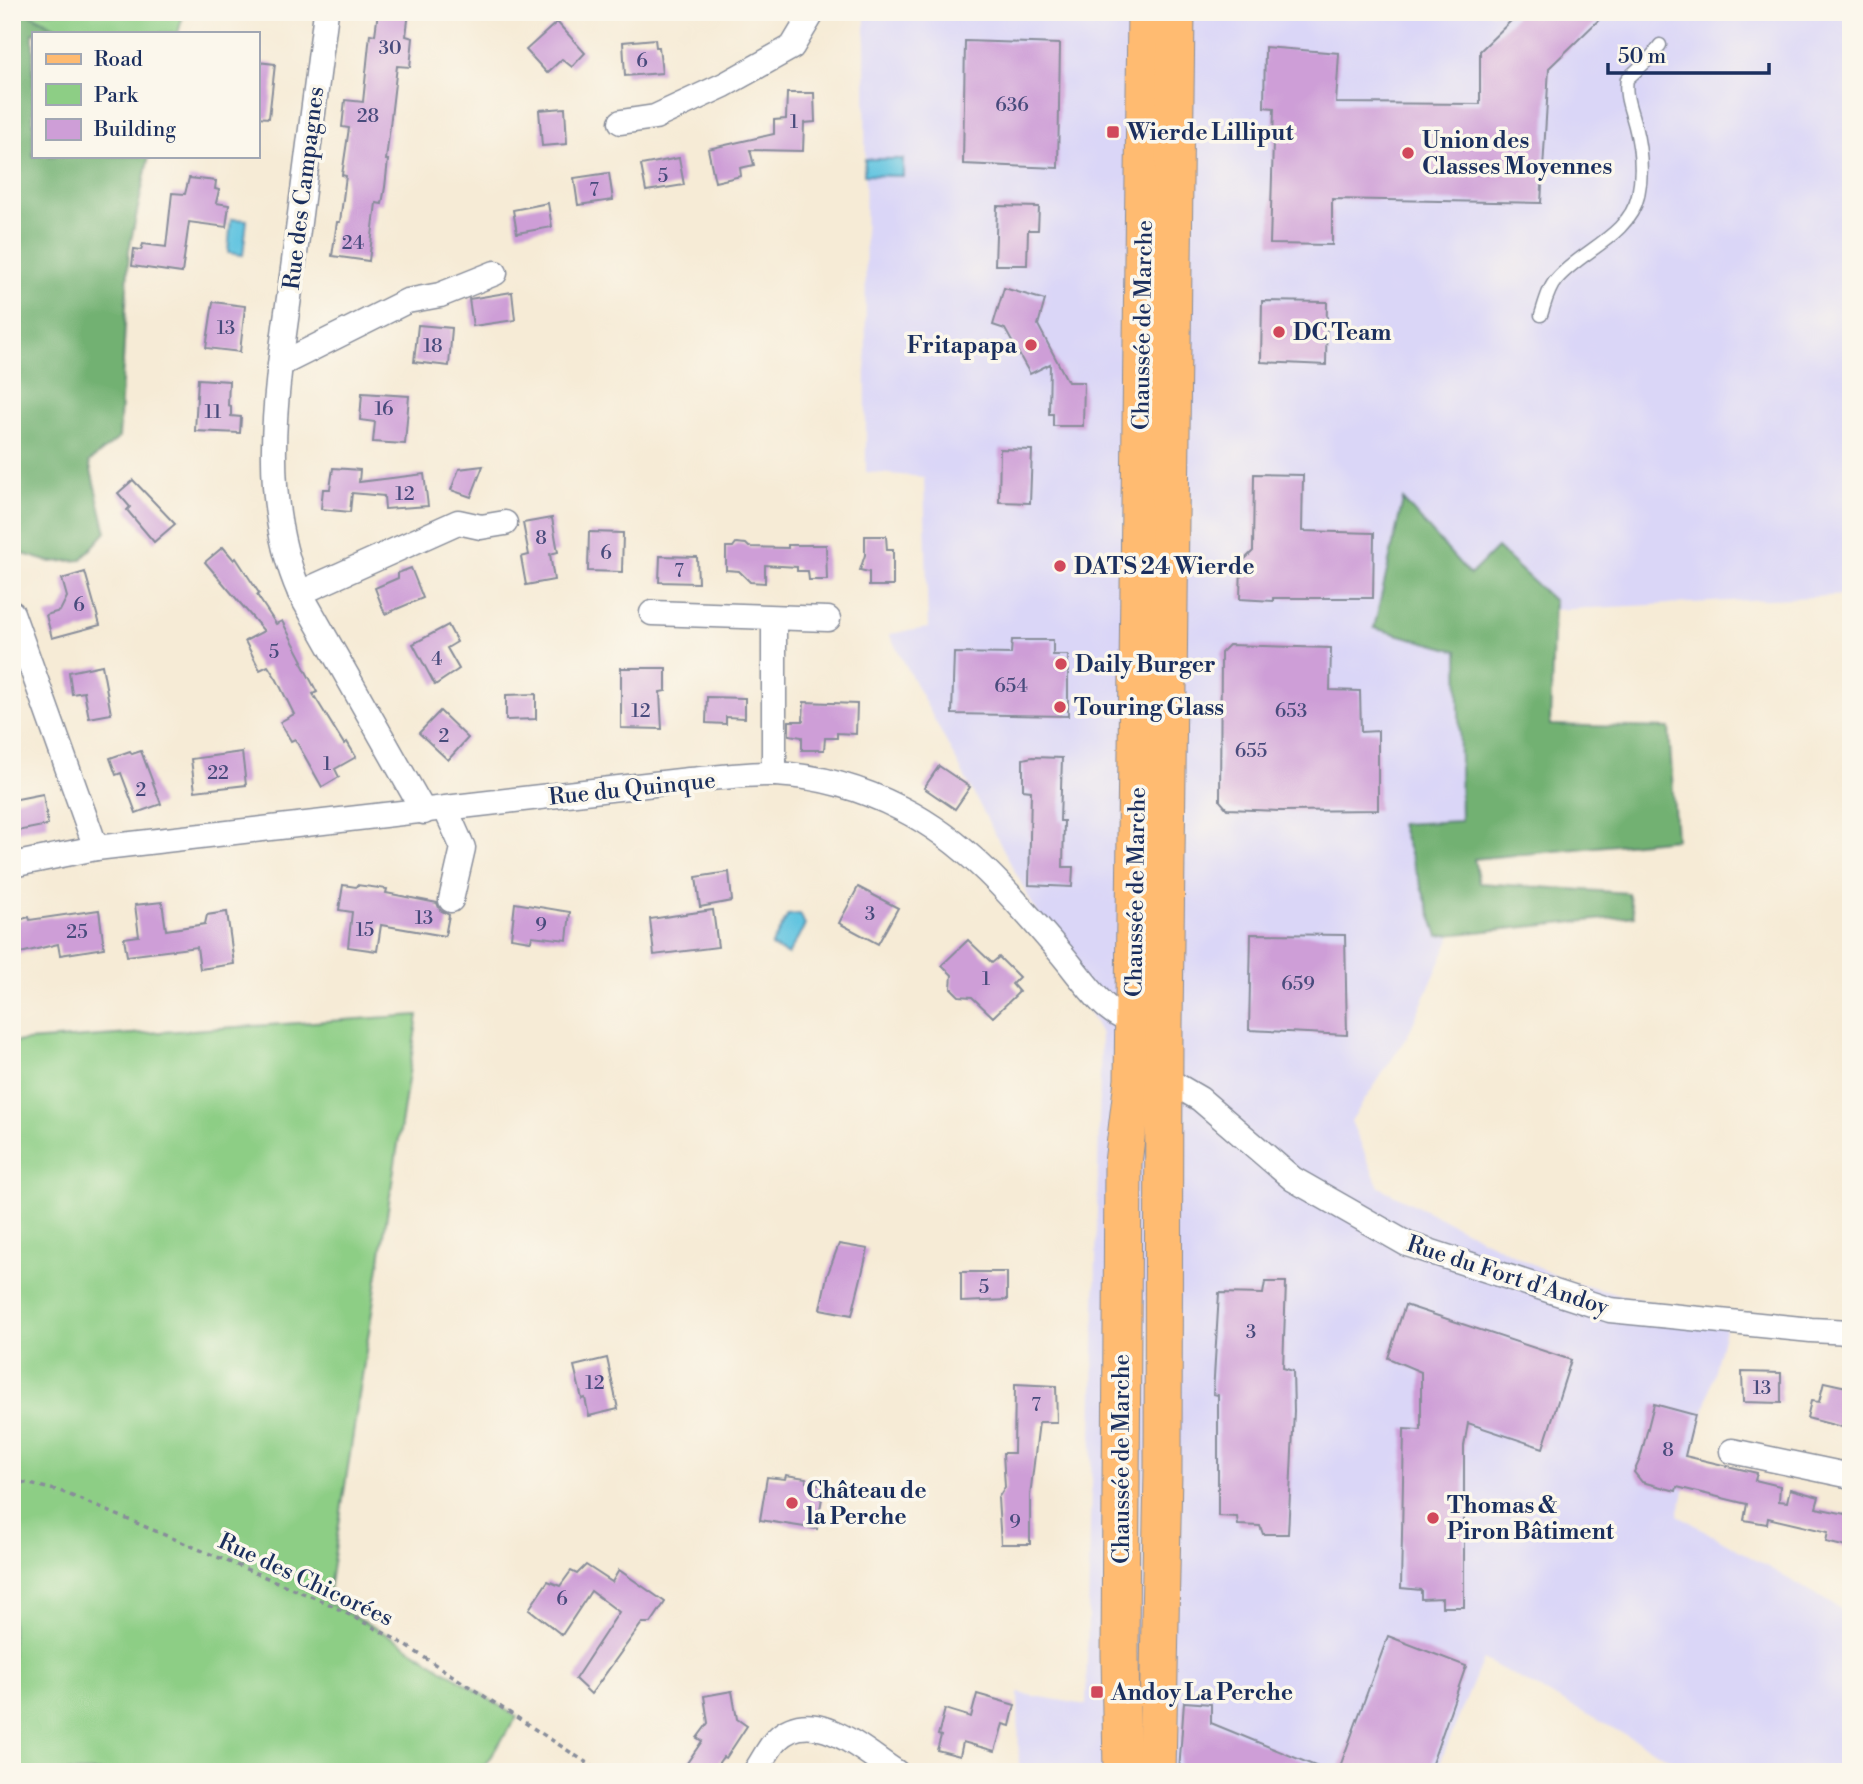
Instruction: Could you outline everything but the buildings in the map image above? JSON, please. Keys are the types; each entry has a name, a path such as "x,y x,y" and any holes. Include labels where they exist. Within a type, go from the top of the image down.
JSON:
{"main road":[{"name":"Chaussée de Marche","path":"1146,12 1149,1024"},
{"name":"Chaussée de Marche","path":"1157,1772 1163,1472 1148,1079 1176,12"},
{"name":"Chaussée de Marche","path":"1122,1772 1120,1655 1123,1163 1148,1079"}],"street":[{"name":"Rue des Campagnes","path":"326,12 281,365 273,460 277,518 290,572 300,593 435,811 463,848 451,900"},
{"path":"621,122 655,117 724,85 792,47 813,12"},
{"path":"281,365 407,301 440,295 495,273"},
{"path":"300,593 458,522 481,527 505,523"},
{"path":"12,613 96,848"},
{"path":"653,613 828,619"},
{"path":"774,619 774,774"},
{"name":"Rue du Quinque","path":"12,865 96,848 689,780 774,774 836,783 903,809 930,825 996,880 1107,1007 1149,1024"},
{"name":"Rue du Fort d'Andoy","path":"1148,1079 1200,1099 1293,1179 1407,1244 1609,1310 1851,1332"},
{"path":"1732,1451 1851,1476"},
{"path":"755,1772 776,1740 797,1726 816,1726 835,1734 896,1772"}],"lane":[{"path":"1541,314 1553,283 1615,231 1628,218 1638,199 1640,152 1625,90 1627,79 1651,57 1660,44"}],"path":[{"name":"Rue des Chicorées","path":"12,1480 60,1491 327,1603 400,1641 601,1772"}],"shaded area":[{"path":"865,12 1833,12 1851,21 1851,595 1553,610 1490,610 1461,822 1452,935 1408,1035 1351,1121 1379,1187 1566,1281 1727,1322 1678,1515 1851,1615 1851,1772 1695,1772 1483,1659 1436,1772 1019,1772 1018,1693 1086,1705 1101,1034 889,634 928,628 924,477 866,472"}],"green space":[{"path":"12,12 26,12 63,32 32,32 32,158 149,158 129,250 119,438 89,462 106,532 81,560 50,562 13,551"},
{"path":"26,12 184,12 178,32 63,32"},
{"path":"1403,500 1470,575 1497,548 1554,601 1550,725 1669,728 1676,839 1474,859 1479,883 1628,893 1634,916 1438,936 1400,824 1461,821 1458,651 1374,628"},
{"path":"418,1015 327,1602 399,1641 517,1717 480,1772 12,1772 12,1042"}],"water":[{"path":"865,159 903,159 903,176 864,175"},
{"path":"231,219 247,220 243,255 228,253"},
{"path":"800,914 805,925 788,955 771,946 788,915"}],"place":[{"name":"Wierde Lilliput","path":"1113,132"},
{"name":"Union des Classes Moyennes","path":"1408,153"},
{"name":"DC Team","path":"1279,332"},
{"name":"Fritapapa","path":"1031,345"},
{"name":"DATS 24 Wierde","path":"1060,566"},
{"name":"Daily Burger","path":"1061,664"},
{"name":"Touring Glass","path":"1060,707"},
{"name":"Château de la Perche","path":"792,1503"},
{"name":"Thomas & Piron Bâtiment","path":"1433,1518"},
{"name":"Andoy La Perche","path":"1097,1692"}]}
